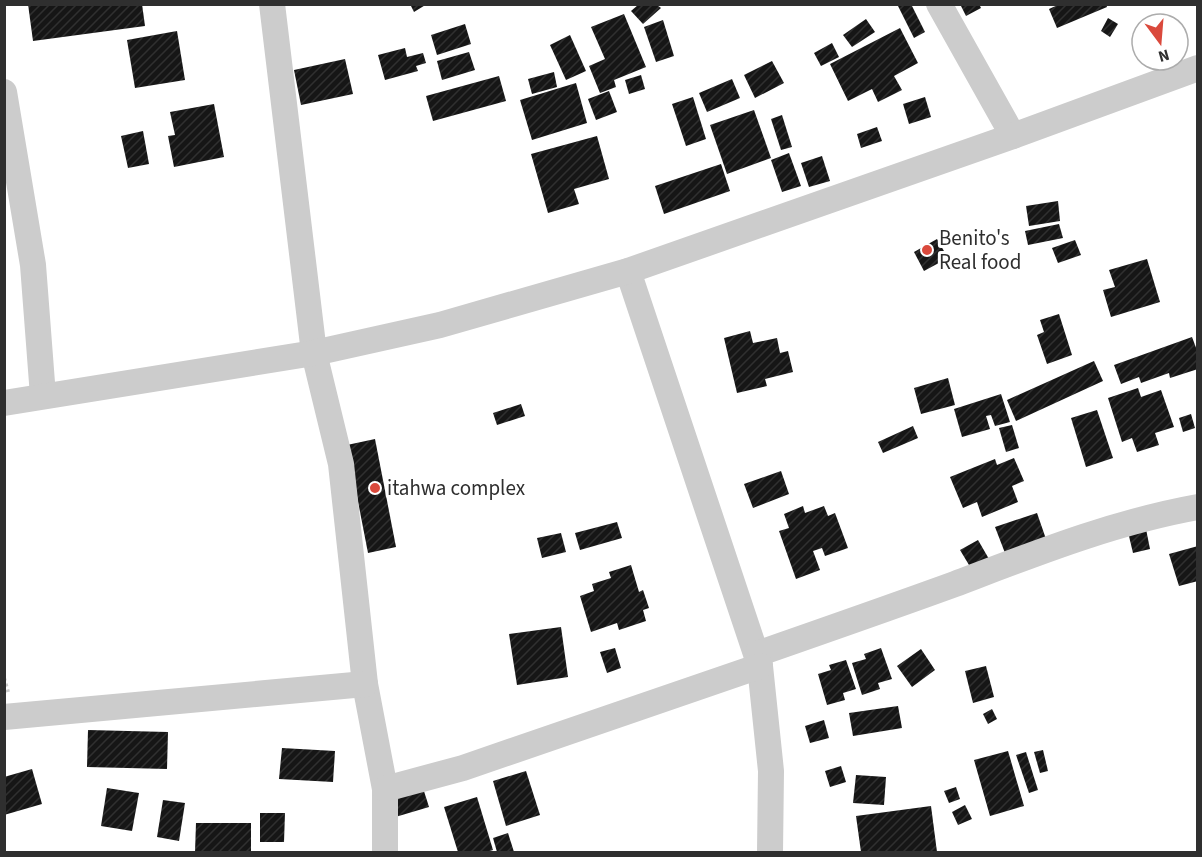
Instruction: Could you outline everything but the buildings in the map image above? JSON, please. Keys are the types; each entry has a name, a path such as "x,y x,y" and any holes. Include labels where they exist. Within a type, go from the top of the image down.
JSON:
{"street":[{"path":"272,4 315,353 341,464 365,684 386,789 385,852"},
{"path":"939,4 1013,136"},
{"path":"4,402 315,353 440,325 628,271 1013,136 1197,68"},
{"path":"4,92 33,265 43,396"},
{"path":"628,271 759,660 771,771 770,852"},
{"path":"386,789 463,768 759,660 1048,549 1170,512 1197,507"},
{"path":"4,717 365,684"}],"place":[{"name":"Benito's Real food","path":"927,250"},
{"name":"itahwa complex","path":"375,488"}]}
